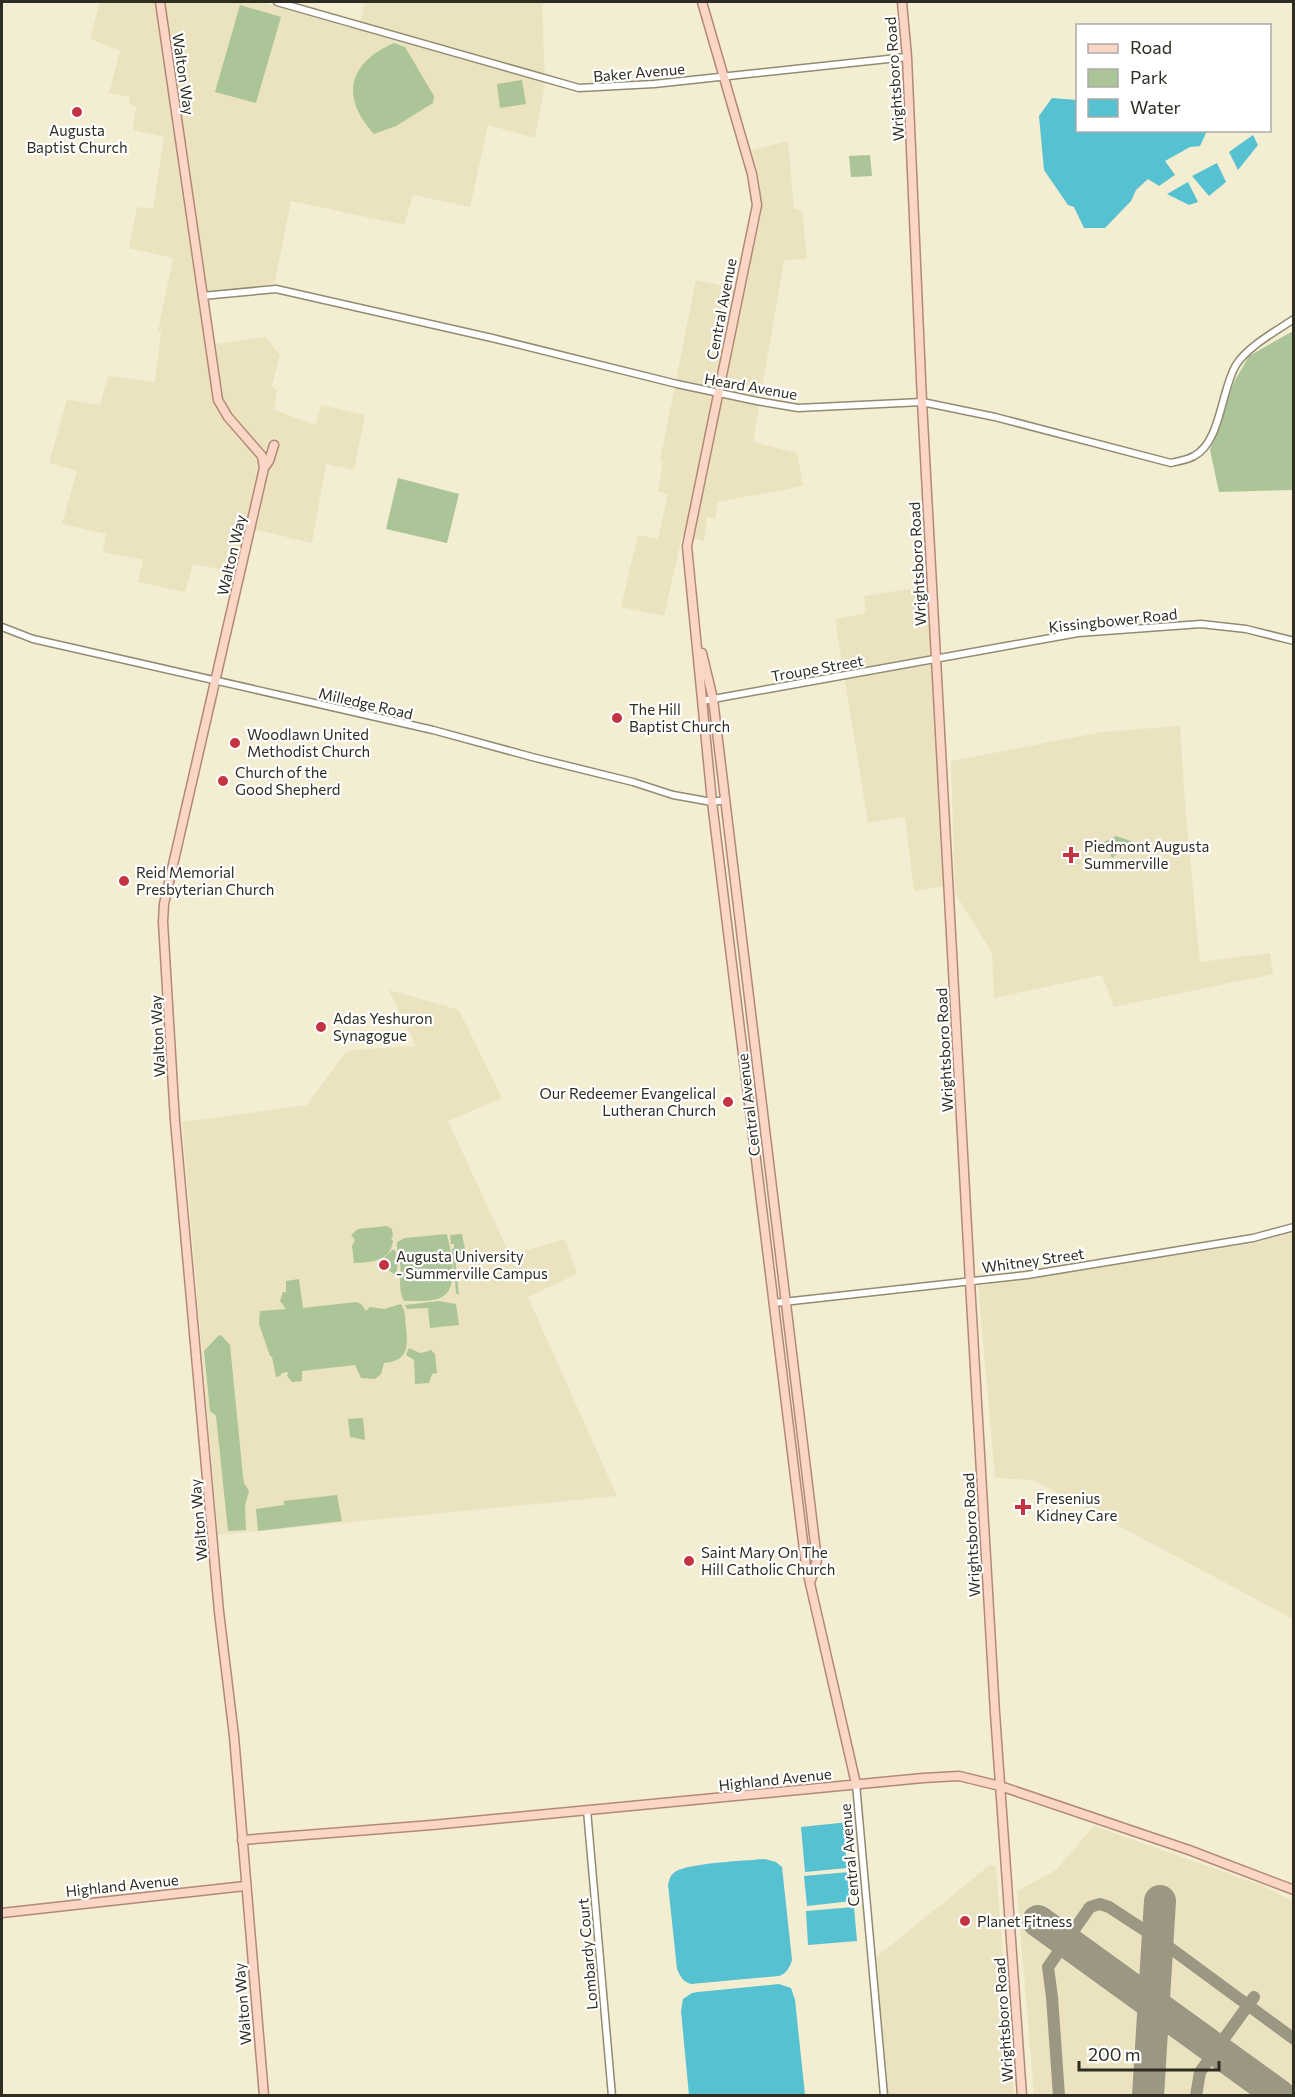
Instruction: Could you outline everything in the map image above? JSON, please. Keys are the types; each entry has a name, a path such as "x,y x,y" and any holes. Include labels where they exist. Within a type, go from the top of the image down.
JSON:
{"main road":[{"name":"Walton Way","path":"160,2 218,400 228,417 262,456 264,468 164,904 163,922 175,1121 219,1612 234,1736 264,2096"},
{"name":"Central Avenue","path":"702,2 752,174 757,205 687,546 712,802 804,1548 856,1784"},
{"name":"Wrightsboro Road","path":"902,2 907,57 922,402 970,1281 1000,1786 1022,2096"},
{"path":"264,468 274,445"},
{"name":"Central Avenue","path":"696,627 713,699 787,1301 817,1560 811,1580"},
{"name":"Highland Avenue","path":"242,1840 959,1776 1000,1786 1189,1850 1293,1890"},
{"name":"Highland Avenue","path":"2,1913 245,1886"}],"street":[{"name":"Baker Avenue","path":"277,2 579,88 654,84 907,57"},
{"name":"Heard Avenue","path":"202,296 276,290 492,338 677,384 788,407 922,402 995,417 1171,463 1196,455 1210,441 1230,377 1237,363 1259,343 1293,319"},
{"name":"Kissingbower Road","path":"936,658 1078,633 1180,625 1202,624 1246,629 1293,641"},
{"name":"Milledge Road","path":"2,627 33,639 433,730 633,782 673,795 712,802 724,800"},
{"name":"Troupe Street","path":"702,701 936,658"},
{"name":"Whitney Street","path":"774,1303 1027,1275 1253,1238 1293,1227"},
{"name":"Central Avenue","path":"856,1784 884,2096"},
{"name":"Lombardy Court","path":"587,1810 612,2096"}],"shaded area":[{"path":"100,2 260,2 350,28 361,20 365,2 542,2 545,84 535,138 488,125 470,207 413,195 404,225 291,201 274,286 208,291 215,344 266,337 280,355 272,386 277,391 274,410 316,425 321,405 365,415 354,470 326,464 312,543 245,527 235,572 193,564 185,592 138,582 143,560 103,552 106,534 62,524 77,471 49,463 67,399 100,405 108,376 155,382 161,332 158,331 173,258 129,248 137,207 153,209 164,137 133,130 136,107 130,104 129,97 109,93 120,51 90,39"},
{"path":"788,141 794,209 802,210 807,259 784,260 753,442 797,453 803,486 718,502 715,519 707,517 704,541 682,536 664,616 621,607 638,535 658,539 668,494 658,491 663,462 660,461 696,280 745,291 761,212 759,178 752,150"},
{"path":"928,586 945,886 914,891 905,817 868,823 835,619 866,613 864,596"},
{"name":"Piedmont Augusta Summerville","path":"1180,726 1200,962 1270,953 1273,974 1114,1007 1102,975 994,998 992,953 955,893 951,761 1102,732"},
{"name":"Augusta University - Summerville Campus","path":"389,990 459,1010 502,1098 448,1121 510,1255 565,1239 577,1274 528,1297 617,1496 218,1535 182,1122 307,1105 345,1053 351,1050 416,1046"},
{"path":"1294,1233 1293,1619 1033,1480 995,1478 978,1286 1249,1244"},
{"path":"1094,1826 1261,1885 1293,1901 1293,2095 1034,2095 1017,1891 1056,1870"},
{"path":"990,1865 996,1867 1014,2095 888,2095 875,1958"}],"green space":[{"path":"240,5 281,17 256,103 215,92"},
{"path":"394,43 405,47 434,96 433,103 396,126 374,134 356,107 353,94 354,82 358,71 367,60"},
{"path":"522,80 526,104 500,108 497,84"},
{"path":"870,155 872,176 851,177 849,156"},
{"path":"1293,331 1293,490 1219,492 1210,450 1234,382 1249,356"},
{"path":"398,478 459,494 447,543 386,529"},
{"path":"1116,836 1134,842 1112,858 1104,842"},
{"path":"387,1226 392,1229 393,1236 388,1253 379,1260 354,1263 352,1246 355,1240 351,1235 358,1229"},
{"path":"447,1234 453,1267 448,1292 434,1300 404,1301 401,1291 397,1242 405,1238"},
{"path":"462,1234 466,1254 455,1256 459,1295 456,1293 452,1249 454,1244 451,1244 450,1235"},
{"path":"392,1250 395,1250 398,1262 396,1275 378,1264"},
{"path":"299,1279 303,1308 356,1302 361,1304 366,1311 370,1307 384,1309 401,1304 405,1316 407,1342 405,1352 398,1360 384,1363 381,1374 375,1379 361,1378 355,1365 302,1371 302,1381 292,1382 287,1376 288,1372 276,1377 272,1357 259,1324 260,1311 286,1309 280,1301 283,1292 286,1292 286,1281"},
{"path":"439,1301 456,1304 459,1325 430,1328 428,1308 407,1309 405,1305"},
{"path":"219,1335 230,1345 243,1476 249,1491 245,1505 246,1530 228,1531 216,1416 210,1411 204,1351"},
{"path":"409,1348 420,1353 430,1349 435,1354 437,1373 432,1374 429,1383 415,1384 414,1360 406,1355"},
{"path":"363,1418 365,1440 350,1437 348,1419"},
{"path":"337,1495 342,1521 258,1531 256,1509 284,1505 284,1501"}],"water":[{"path":"1052,98 1076,100 1076,132 1207,132 1200,146 1190,147 1165,161 1175,175 1159,186 1148,179 1105,228 1084,228 1074,207 1068,205 1044,170 1039,116"},
{"path":"1253,135 1258,145 1238,170 1229,152"},
{"path":"1217,163 1226,182 1209,196 1192,176"},
{"path":"1188,182 1198,202 1189,205 1167,194"},
{"path":"849,1822 852,1845 845,1846 847,1868 805,1872 801,1827"},
{"path":"765,1859 776,1862 782,1867 792,1960 789,1968 779,1976 691,1984 686,1982 677,1969 668,1884 671,1876 675,1872 692,1866"},
{"path":"849,1872 852,1901 807,1906 804,1876"},
{"path":"854,1907 857,1941 808,1945 806,1911"},
{"path":"779,1984 791,1988 795,2000 805,2095 689,2095 681,2011 683,1999 698,1992"}],"taxiway":[{"path":"1059,2096 1048,1967 1090,1907 1100,1904 1109,1907 1158,1939 1294,2039"},
{"path":"1196,2096 1200,2072 1254,1997"}],"runway":[{"path":"1148,2096 1160,1901"},
{"path":"1038,1921 1280,2096"}],"place":[{"name":"Augusta Baptist Church","path":"77,112"},
{"name":"The Hill Baptist Church","path":"617,718"},
{"name":"Woodlawn United Methodist Church","path":"235,743"},
{"name":"Church of the Good Shepherd","path":"223,781"},
{"name":"Piedmont Augusta Summerville","path":"1071,855"},
{"name":"Reid Memorial Presbyterian Church","path":"124,881"},
{"name":"Adas Yeshuron Synagogue","path":"321,1027"},
{"name":"Our Redeemer Evangelical Lutheran Church","path":"728,1102"},
{"name":"Augusta University - Summerville Campus","path":"384,1265"},
{"name":"Fresenius Kidney Care","path":"1023,1507"},
{"name":"Saint Mary On The Hill Catholic Church","path":"689,1561"},
{"name":"Planet Fitness","path":"965,1921"}]}
